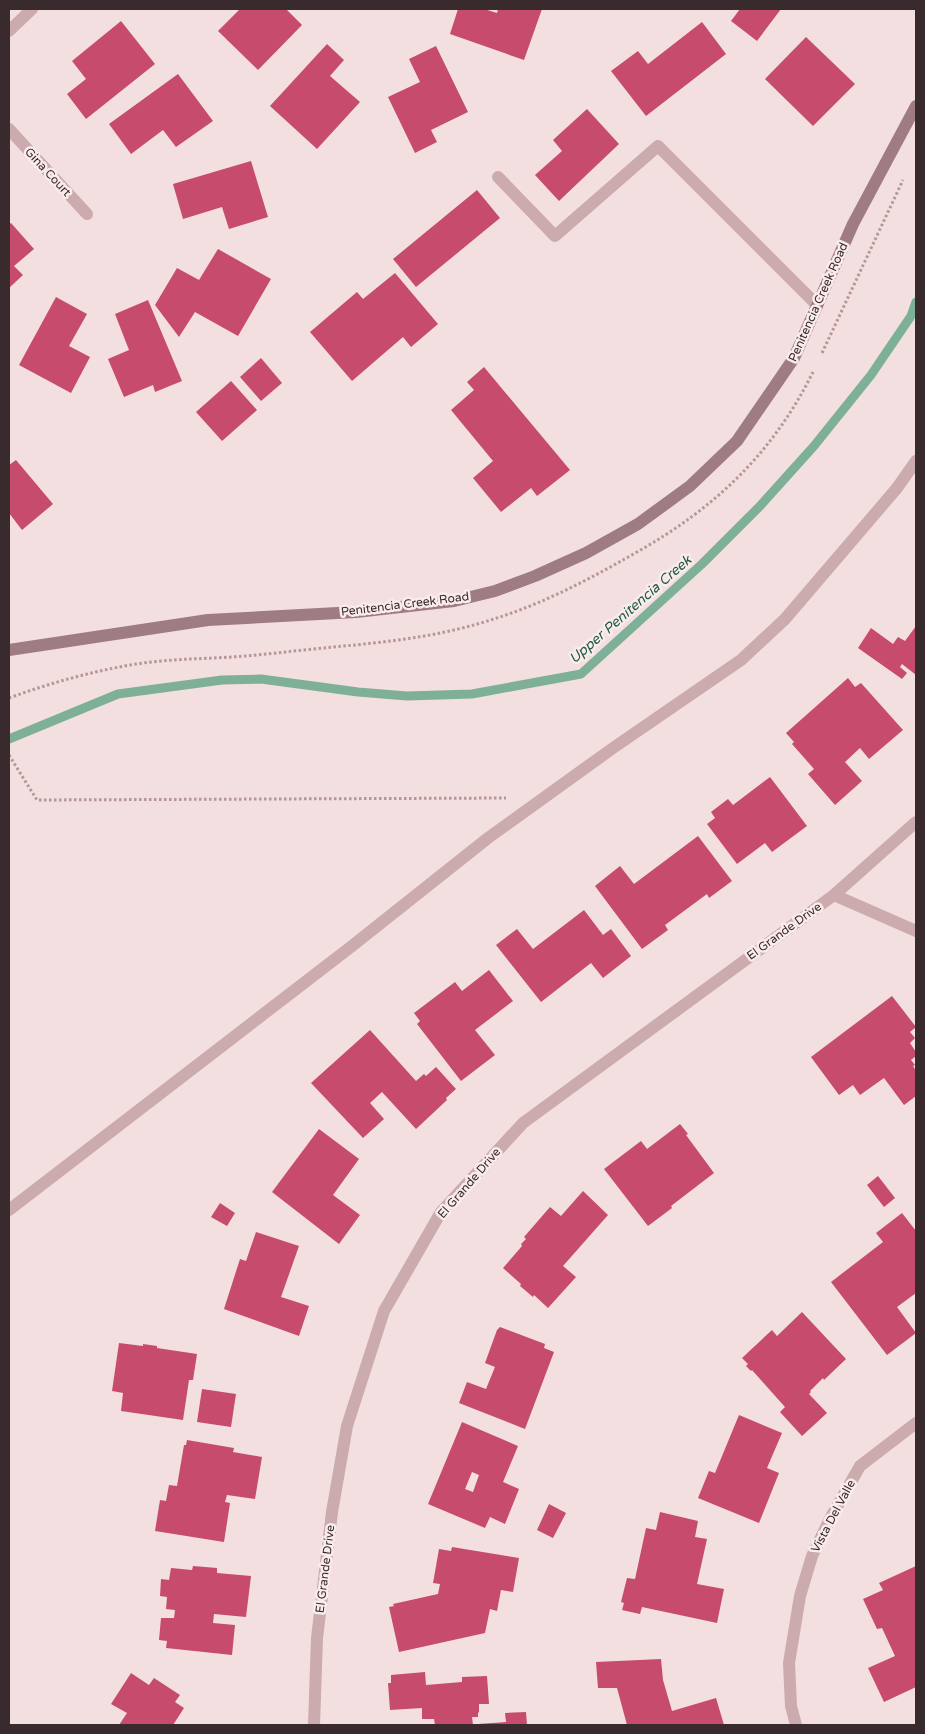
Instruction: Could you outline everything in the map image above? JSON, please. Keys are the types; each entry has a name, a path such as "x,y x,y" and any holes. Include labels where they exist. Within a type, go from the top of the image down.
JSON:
{"street":[{"path":"9,31 32,9"},
{"name":"Penitencia Creek Road","path":"9,650 208,620 356,612 454,601 495,591 535,576 586,553 638,524 690,486 737,442 794,358 853,224 916,106"},
{"name":"Gina Court","path":"9,129 87,214"},
{"path":"498,176 555,236 658,146 817,305"},
{"path":"9,1210 352,946 488,838 741,660 784,619 897,488 916,461"},
{"name":"El Grande Drive","path":"314,1725 317,1638 332,1512 347,1426 384,1310 441,1212 523,1123 834,895 916,822"},
{"path":"834,895 916,931"},
{"name":"Vista Del Valle","path":"796,1725 792,1706 789,1663 800,1596 812,1556 830,1519 860,1466 916,1423"}],"path":[{"path":"834,329 906,174"},
{"path":"9,698 88,674 137,664 182,659 276,654 394,640 452,631 520,611"},
{"path":"9,755 37,800 544,798"}],"building":[{"path":"240,9 286,9 302,25 258,70 218,31"},
{"path":"458,9 484,9 497,13 498,9 542,9 524,60 450,34"},
{"path":"740,9 781,9 757,41 731,21"},
{"path":"121,21 155,64 86,119 67,94 86,79 72,61"},
{"path":"702,22 726,54 646,116 611,71 638,51 648,64"},
{"path":"806,37 855,84 813,126 765,79"},
{"path":"327,44 344,60 330,76 360,102 317,149 270,106"},
{"path":"436,46 468,112 431,130 437,142 415,153 388,97 420,82 409,59"},
{"path":"178,74 213,121 176,147 163,130 131,154 109,124"},
{"path":"587,109 619,144 559,201 535,175 562,151 553,140"},
{"path":"251,161 268,217 229,229 222,207 183,219 173,184"},
{"path":"477,190 500,218 416,287 393,259"},
{"path":"11,223 34,249 14,266 23,275 9,288 9,224"},
{"path":"218,249 271,279 238,336 195,312 179,337 155,305 177,268 199,280"},
{"path":"395,273 438,324 411,347 403,337 352,381 310,332 357,292 363,299"},
{"path":"56,297 87,314 69,346 90,357 71,393 19,365"},
{"path":"148,300 182,381 155,392 153,385 124,397 108,359 129,350 115,314"},
{"path":"261,358 282,383 261,401 240,377"},
{"path":"484,367 570,470 537,496 531,488 501,512 473,478 493,461 451,410 474,390 467,382"},
{"path":"231,381 257,410 222,441 196,412"},
{"path":"16,460 53,504 22,530 9,513 9,465"},
{"path":"916,626 916,675 902,664 900,667 907,673 902,679 858,648 871,628 893,644 898,637 905,641"},
{"path":"848,678 855,687 861,683 903,730 869,759 860,748 845,762 862,781 835,805 808,774 814,769 792,744 794,742 786,733"},
{"path":"770,777 807,826 772,852 765,843 737,864 707,824 715,818 711,812 728,799 733,805"},
{"path":"698,836 732,881 709,898 707,894 665,925 668,930 642,949 595,886 620,866 634,884"},
{"path":"584,910 603,935 611,929 631,956 603,978 591,963 541,1002 496,945 517,929 533,949"},
{"path":"489,970 513,1001 475,1030 495,1055 461,1081 417,1024 420,1021 414,1013 455,982 462,991"},
{"path":"892,996 916,1027 910,1032 915,1038 910,1043 916,1052 916,1056 911,1060 915,1065 913,1066 916,1071 916,1096 904,1105 884,1078 860,1095 853,1085 839,1095 811,1057"},
{"path":"370,1030 416,1081 424,1074 426,1076 436,1067 456,1089 416,1129 382,1092 370,1103 384,1119 363,1138 311,1083"},
{"path":"680,1124 714,1173 648,1226 604,1169 641,1141 647,1149"},
{"path":"319,1129 359,1159 333,1195 360,1215 339,1244 272,1192"},
{"path":"878,1176 895,1198 884,1207 867,1185"},
{"path":"583,1191 608,1215 563,1266 576,1277 548,1308 534,1295 533,1297 520,1286 521,1284 503,1268 522,1246 521,1244 526,1239 524,1237 550,1207 561,1216"},
{"path":"220,1203 235,1213 227,1226 211,1217"},
{"path":"902,1213 916,1231 916,1293 897,1307 916,1333 887,1355 831,1282 883,1242 876,1233"},
{"path":"256,1232 299,1246 281,1297 309,1306 299,1336 224,1309 240,1259 246,1261"},
{"path":"802,1312 846,1359 810,1391 809,1394 827,1413 802,1436 780,1412 785,1407 752,1370 746,1366 748,1364 742,1358 772,1330 777,1336"},
{"path":"500,1327 545,1344 544,1348 554,1352 525,1429 459,1403 467,1382 486,1389 495,1367 485,1363 497,1330"},
{"path":"119,1343 143,1346 143,1344 197,1354 193,1380 189,1380 183,1420 121,1411 123,1393 112,1391"},
{"path":"202,1389 236,1394 231,1427 197,1422"},
{"path":"739,1415 782,1433 767,1468 779,1473 759,1523 698,1498 709,1471 715,1473"},
{"path":"462,1422 518,1446 503,1482 519,1489 505,1524 490,1517 485,1528 428,1504","holes":["472,1472 479,1475 473,1492 465,1489"]},
{"path":"187,1440 234,1448 233,1452 262,1457 255,1499 227,1495 225,1502 230,1503 224,1542 155,1531 160,1500 166,1501 169,1485 177,1486 184,1445 186,1445"},
{"path":"549,1504 566,1513 553,1538 537,1530"},
{"path":"660,1512 698,1521 695,1537 707,1539 697,1584 724,1589 717,1623 642,1607 640,1614 622,1610 624,1603 621,1602 627,1578 635,1579 646,1528 656,1530"},
{"path":"452,1547 519,1558 513,1592 501,1590 497,1611 490,1609 485,1633 399,1652 389,1607 394,1606 393,1604 438,1594 440,1584 433,1583 439,1549 451,1551"},
{"path":"193,1566 217,1568 217,1573 251,1576 246,1617 214,1614 213,1623 235,1625 232,1655 166,1648 167,1641 159,1640 161,1618 174,1618 175,1610 166,1609 167,1597 160,1596 161,1579 169,1580 171,1568 192,1570"},
{"path":"916,1566 916,1687 884,1702 868,1668 895,1656 882,1628 877,1629 863,1599 883,1590 879,1583"},
{"path":"661,1659 663,1680 672,1711 716,1698 724,1725 627,1725 617,1688 598,1688 596,1662"},
{"path":"425,1672 426,1685 462,1682 462,1677 487,1676 489,1704 479,1704 478,1717 472,1717 473,1725 435,1725 434,1719 422,1719 422,1708 390,1710 388,1683 391,1683 391,1675"},
{"path":"131,1673 149,1685 154,1678 180,1695 175,1702 184,1708 173,1725 119,1725 127,1713 111,1704"},
{"path":"526,1712 527,1725 478,1725 506,1722 505,1713"}],"waterway":[{"name":"Upper Penitencia Creek","path":"9,739 118,694 222,680 261,679 358,692 407,696 472,694 581,674 702,564 760,506 814,446 871,375 911,316 916,302"}]}
